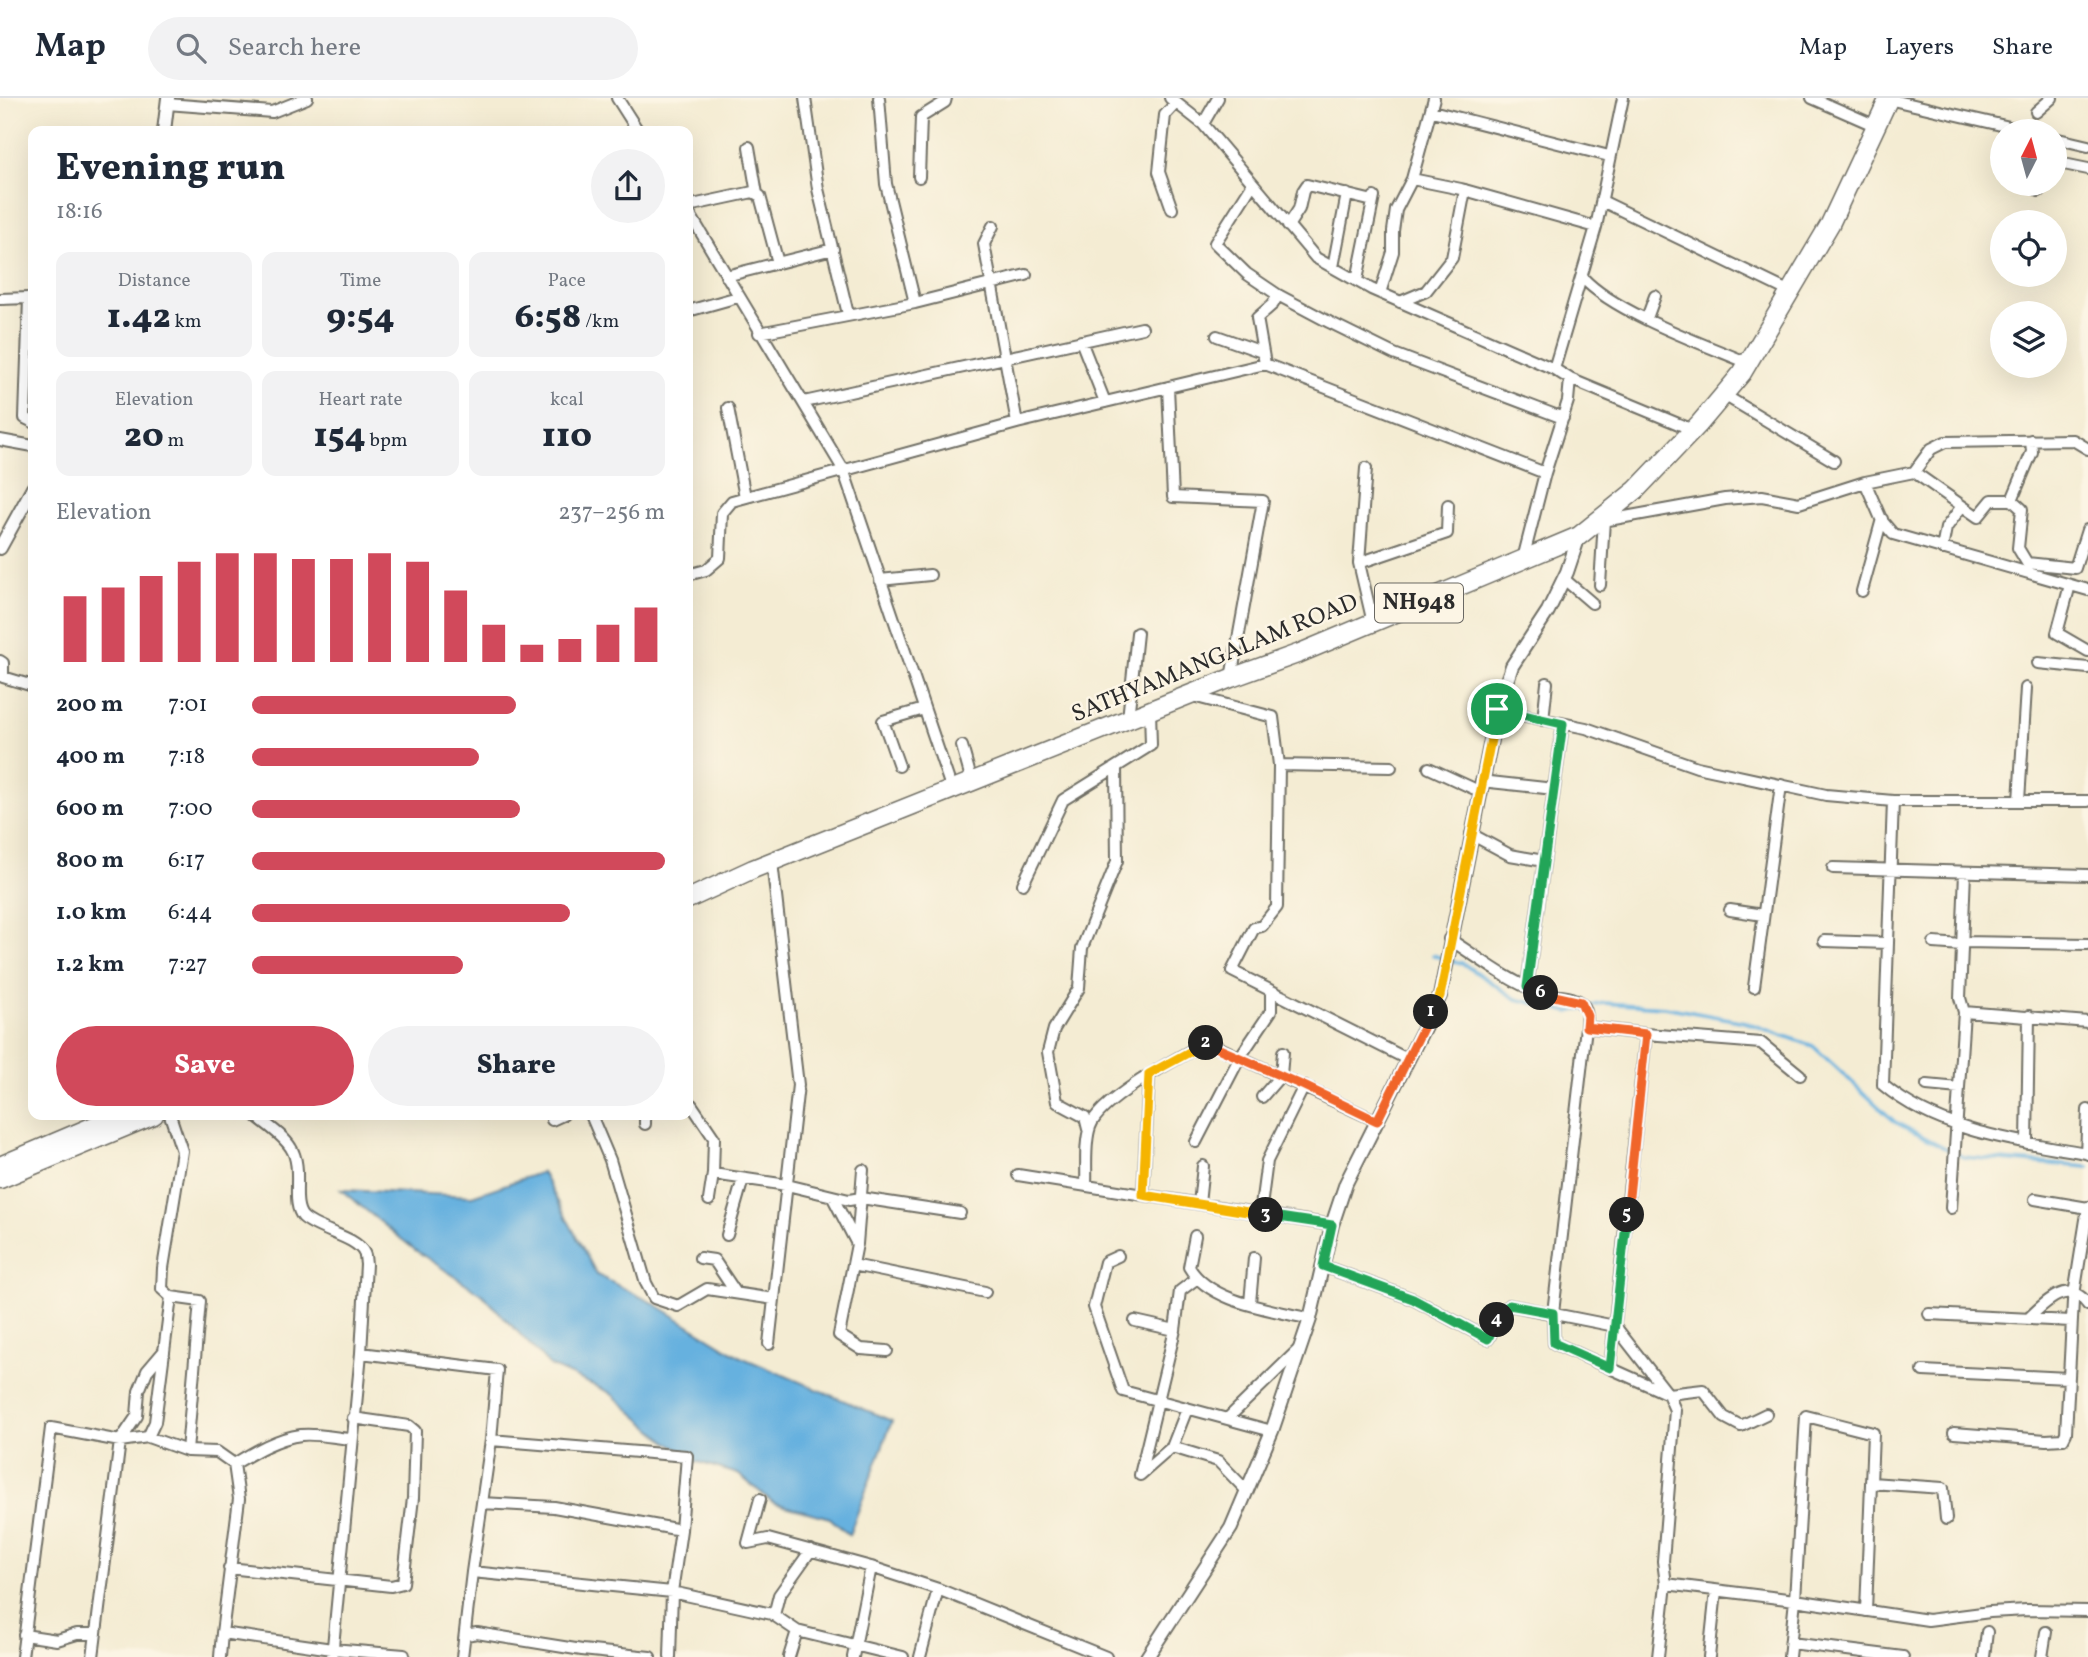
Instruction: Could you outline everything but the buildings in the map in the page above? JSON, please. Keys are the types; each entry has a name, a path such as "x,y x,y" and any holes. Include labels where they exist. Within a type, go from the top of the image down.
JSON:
{"highway":[{"name":"SATHYAMANGALAM ROAD","path":"693,886 772,862 1150,710 1300,653 1579,536 1601,521 1636,490 1724,395 1748,363 1830,224 1889,98"},
{"name":"SATHYAMANGALAM ROAD","path":"693,898 753,869"},
{"path":"0,1166 108,1120"},
{"path":"0,1179 142,1120"}],"street":[{"path":"165,126 168,101 272,112 307,98"},
{"path":"617,98 635,126"},
{"path":"805,98 818,189 848,314"},
{"path":"879,98 886,184 915,303"},
{"path":"919,177 921,117 945,102 946,98"},
{"path":"1203,124 1218,98"},
{"path":"1380,293 1393,252 1396,210 1412,178 1434,98"},
{"path":"1555,369 1596,227 1623,98"},
{"path":"1889,98 1990,122"},
{"path":"2036,112 2052,98"},
{"path":"1816,99 1876,126"},
{"path":"1172,209 1159,172 1165,116 1173,100 1203,124 1316,258 1380,293 1555,369 1570,379 1693,430"},
{"path":"1432,111 1609,156"},
{"path":"2067,141 2088,146"},
{"path":"749,147 757,194 760,196 778,263"},
{"path":"2067,165 2088,169"},
{"path":"1412,178 1596,227"},
{"path":"1252,185 1215,243 1247,274 1278,295 1394,354 1563,418"},
{"path":"1288,226 1299,209 1307,185 1374,198 1357,280"},
{"path":"1401,302 1426,291 1452,258 1465,190"},
{"path":"693,208 757,194"},
{"path":"1333,267 1347,194"},
{"path":"1602,201 1790,292"},
{"path":"693,218 759,333 843,469 952,790"},
{"path":"993,226 984,244 1017,422"},
{"path":"726,276 833,249"},
{"path":"759,333 915,303 1026,275"},
{"path":"1583,278 1614,301 1748,363"},
{"path":"1265,364 1257,318 1273,304 1278,295"},
{"path":"1647,318 1655,296"},
{"path":"0,299 28,297"},
{"path":"693,310 738,297"},
{"path":"804,402 1142,328"},
{"path":"1217,336 1262,352"},
{"path":"1081,341 1105,402"},
{"path":"28,358 25,418 28,420"},
{"path":"693,574 706,570 720,558 722,513 733,501 1017,422 1265,364 1545,473"},
{"path":"1522,559 1568,401 1570,379"},
{"path":"1168,387 1173,496 1264,501 1231,678"},
{"path":"1724,395 1834,461"},
{"path":"728,408 745,497"},
{"path":"0,440 28,445"},
{"path":"2012,500 2032,452 2031,440"},
{"path":"1600,585 1601,521 1725,499 1762,496 1799,503 1865,482 1914,472 1931,449 1945,442 2073,440 2088,449"},
{"path":"1366,468 1359,562 1373,623"},
{"path":"1914,472 1978,517 1992,500 2012,500 2022,509 2018,548 2027,562 2075,568 2087,530"},
{"path":"1865,482 1882,519 1893,534 2088,590"},
{"path":"0,548 28,497"},
{"path":"1359,562 1447,533 1448,505"},
{"path":"1942,549 1946,528 1962,506"},
{"path":"1862,591 1882,519"},
{"path":"1147,1657 1231,1528 1272,1431 1310,1319 1332,1225 1346,1183 1440,996 1449,939 1497,709 1513,666 1548,611 1564,579 1579,536"},
{"path":"880,580 930,575"},
{"path":"1564,579 1592,603"},
{"path":"2070,584 2056,633 2088,651"},
{"path":"1128,719 1137,633"},
{"path":"0,661 4,663 3,677 28,684"},
{"path":"2038,663 2088,668"},
{"path":"1543,720 1547,683"},
{"path":"2019,801 2026,688"},
{"path":"1189,695 1273,717 1279,765 1277,907 1262,926 1254,928 1232,971 1407,1059"},
{"path":"899,766 883,721 924,709"},
{"path":"1497,709 1586,728 1697,767 1826,795 1893,801 2088,798"},
{"path":"1023,884 1063,800 1151,745 1150,710"},
{"path":"1527,987 1563,724"},
{"path":"962,746 972,782"},
{"path":"1279,765 1391,767"},
{"path":"1086,1186 1088,1129 1085,1117 1057,1102 1048,1052 1054,1029 1079,988 1082,948 1116,861 1116,767"},
{"path":"1429,768 1480,786 1554,789"},
{"path":"1754,987 1781,785"},
{"path":"1893,801 1883,1085 1936,1118 1956,1125 2027,1143 2087,1154 2088,1110"},
{"path":"1471,834 1510,855 1544,861"},
{"path":"769,1344 798,1085 772,862"},
{"path":"1833,868 2088,875"},
{"path":"1951,1208 1964,1012 1960,998 1965,872"},
{"path":"1730,910 1763,915"},
{"path":"1449,939 1527,987 1540,993 1573,999 1584,1006 1586,1027 1553,1313 1554,1343 1668,1394 1703,1390 1724,1417 1741,1426 1766,1414"},
{"path":"1824,941 1888,943"},
{"path":"1934,943 2088,944"},
{"path":"1196,1142 1240,1057 1271,1011 1271,991"},
{"path":"1964,1012 2088,1022"},
{"path":"2027,1143 2029,1016"},
{"path":"1586,1027 1761,1043 1800,1075"},
{"path":"1610,1368 1646,1034"},
{"path":"1088,1129 1094,1115 1149,1074 1207,1042 1377,1121"},
{"path":"1262,1097 1281,1075 1283,1052"},
{"path":"1143,1195 1149,1074"},
{"path":"1260,1214 1266,1161 1304,1086"},
{"path":"1927,1086 1959,1088"},
{"path":"693,1107 714,1138 709,1200"},
{"path":"172,1120 181,1151 162,1289 171,1297 200,1301 187,1451"},
{"path":"260,1120 292,1149 299,1175 298,1210 323,1230 355,1244 364,1252 366,1284 361,1353 332,1653"},
{"path":"593,1120 610,1160 646,1283 654,1298 678,1306 708,1289 774,1299"},
{"path":"1199,1204 1203,1166"},
{"path":"863,1170 857,1244 839,1335 861,1349 887,1351"},
{"path":"713,1174 787,1185 849,1200 861,1198 960,1213"},
{"path":"1018,1175 1332,1225"},
{"path":"727,1235 743,1179"},
{"path":"832,1196 857,1244"},
{"path":"1954,1433 2063,1439 2074,1293 2083,1269 2088,1208 2035,1199"},
{"path":"1195,1236 1189,1267 1196,1279 1223,1296 1310,1319"},
{"path":"1118,1256 1105,1262 1094,1307 1123,1391 1272,1431"},
{"path":"700,1258 714,1260 736,1293"},
{"path":"1250,1303 1254,1258"},
{"path":"853,1265 985,1292"},
{"path":"1323,1266 1413,1299 1488,1339 1509,1305 1615,1326 1668,1394 1675,1410 1663,1561 1666,1584 1658,1657"},
{"path":"1188,1409 1172,1447 1140,1475 1175,1330 1180,1292 1196,1279"},
{"path":"2028,1319 2050,1296 2074,1293 2083,1297 2088,1305"},
{"path":"148,1437 155,1422 171,1297"},
{"path":"1929,1314 2071,1321"},
{"path":"1136,1321 1175,1330"},
{"path":"1227,1419 1299,1349"},
{"path":"93,1657 120,1441 136,1416 139,1391 146,1371 164,1351"},
{"path":"361,1353 497,1370 491,1440 461,1657"},
{"path":"1923,1371 2068,1378"},
{"path":"1789,1657 1795,1600 1805,1416 1873,1433 1866,1611"},
{"path":"229,1569 391,1587 403,1583 413,1498 415,1431 413,1428 353,1418"},
{"path":"22,1657 51,1428 120,1441 148,1437 187,1451 217,1452 234,1464 239,1499 219,1657"},
{"path":"234,1464 256,1451 303,1434 351,1439"},
{"path":"491,1440 687,1456 681,1530 672,1592 670,1657"},
{"path":"1172,1447 1217,1461 1246,1490"},
{"path":"1871,1483 1943,1488 1946,1519"},
{"path":"760,1499 748,1544 768,1539 871,1567 938,1590 1106,1657"},
{"path":"482,1503 554,1507 681,1530"},
{"path":"774,1615 779,1594 811,1550"},
{"path":"853,1657 871,1567"},
{"path":"472,1572 672,1592 726,1602 774,1615 797,1631 903,1657"},
{"path":"1666,1584 1928,1620 2027,1609 2088,1611"},
{"path":"920,1657 938,1590"},
{"path":"1709,1657 1716,1591"},
{"path":"789,1657 797,1631"},
{"path":"1984,1657 1987,1632"},
{"path":"2042,1657 2046,1632"},
{"path":"222,1633 332,1653 418,1657"},
{"path":"466,1634 477,1633 582,1650 650,1657"},
{"path":"24,1636 57,1640 77,1634 96,1634"},
{"path":"1791,1643 1903,1657"}],"water":[{"path":"542,1172 597,1275 653,1303 741,1357 892,1421 849,1535 830,1518 774,1503 738,1474 695,1461 661,1437 609,1392 550,1366 483,1295 415,1250 341,1190 472,1196"}],"waterway":[{"path":"1433,955 1444,959"},
{"path":"1452,961 1462,963 1516,999 1569,1012 1604,1003 1665,1007 1745,1022 1813,1046 1895,1122 1951,1151"},
{"path":"1958,1154 1963,1157 2088,1167"}],"route":[{"path":"1497,709 1563,724 1527,987 1540,993 1581,1002 1586,1009 1586,1027 1646,1034 1610,1368 1554,1343 1553,1313 1509,1305 1488,1339 1413,1299 1323,1266 1332,1225 1143,1195 1149,1074 1207,1042 1377,1121 1440,996 1449,939 1497,709"}]}
